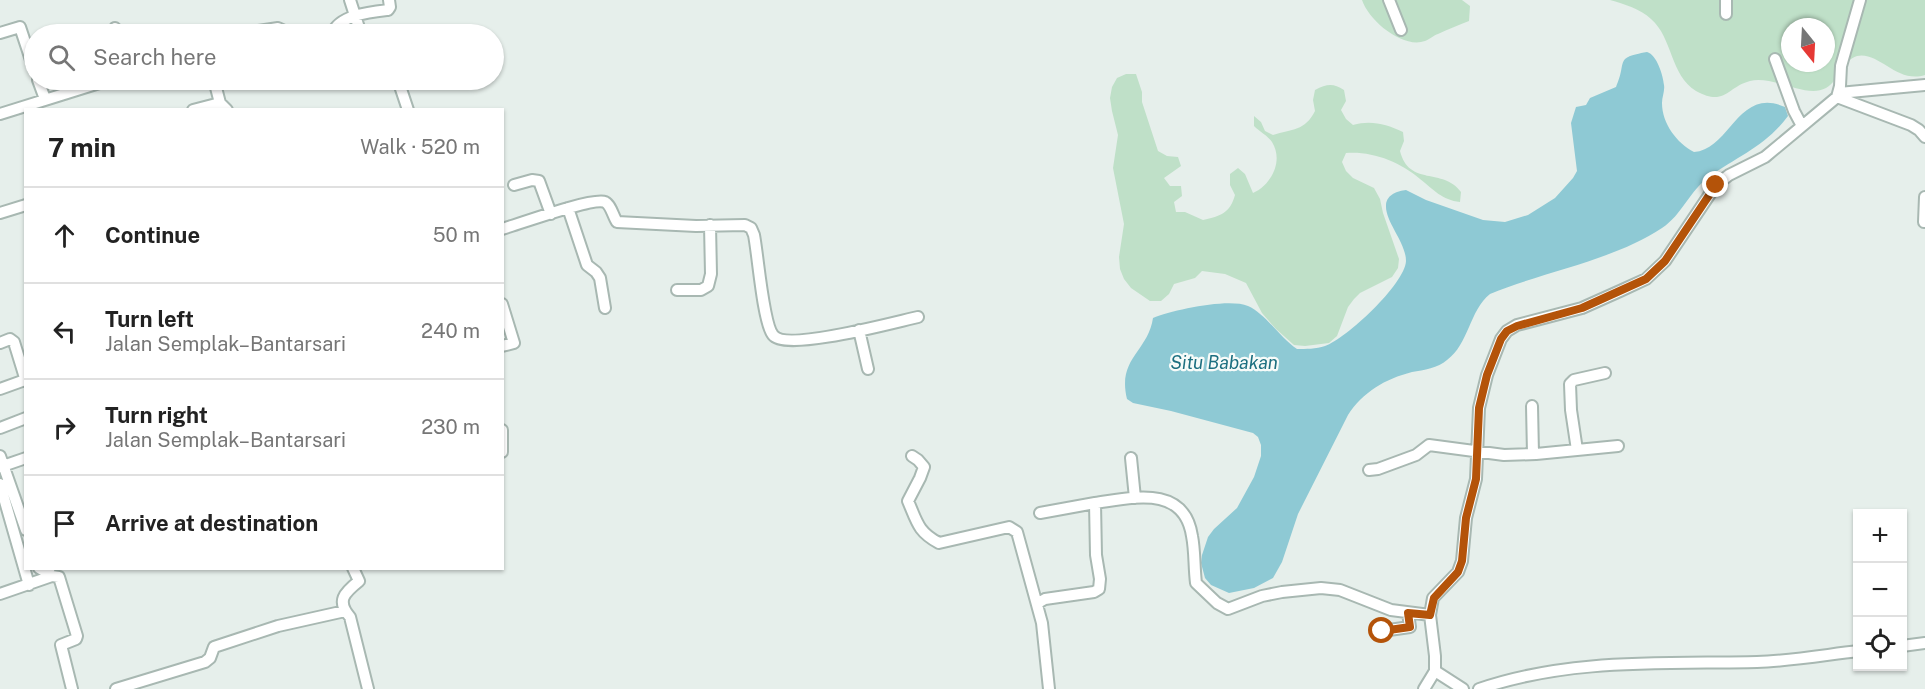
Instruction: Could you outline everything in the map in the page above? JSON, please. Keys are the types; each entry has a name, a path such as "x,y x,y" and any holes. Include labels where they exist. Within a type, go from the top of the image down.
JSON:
{"street":[{"path":"350,0 358,24"},
{"path":"337,24 368,13 388,10 389,0"},
{"path":"1389,0 1401,30"},
{"path":"1726,0 1726,14"},
{"path":"1838,95 1841,66 1860,0"},
{"path":"0,33 20,27 24,34"},
{"path":"1775,59 1801,124"},
{"path":"1424,689 1435,671 1430,615 1434,598 1458,572 1462,561 1466,518 1476,479 1482,393 1495,352 1507,331 1517,326 1582,308 1646,279 1665,261 1716,185 1729,175 1765,157 1801,124 1838,95 1925,85"},
{"path":"42,90 45,99"},
{"path":"1,112 68,90"},
{"path":"208,108 223,106 217,90"},
{"path":"401,90 407,108"},
{"path":"1838,95 1911,125 1925,137"},
{"path":"514,185 532,180 539,181 551,214"},
{"path":"1923,222 1925,197"},
{"path":"504,228 568,208 600,201 609,205 617,222 696,226 745,225 751,228 757,248 766,314 771,331 778,339 785,341 824,338 918,317"},
{"path":"0,213 24,206"},
{"path":"568,208 587,265 600,278 605,308"},
{"path":"677,290 701,290 708,286 711,274 710,225"},
{"path":"504,310 514,343 504,346"},
{"path":"858,330 868,369"},
{"path":"0,343 10,339 14,342 24,377"},
{"path":"1577,450 1570,384 1574,380 1605,372"},
{"path":"0,389 24,380"},
{"path":"1532,406 1533,454"},
{"path":"0,428 24,419"},
{"path":"1369,470 1416,455 1429,445 1504,455 1618,446"},
{"path":"912,456 924,467 908,501 926,537 939,543 1013,528 1019,536 1038,603 1046,643 1049,689"},
{"path":"24,458 2,463 21,500 24,518"},
{"path":"1131,458 1135,498"},
{"path":"0,484 24,568"},
{"path":"1040,513 1135,498 1162,499 1181,510 1191,529 1196,583 1223,608 1234,608 1262,596 1281,592 1331,588 1391,610 1430,615"},
{"path":"1038,603 1045,599 1094,592 1099,589 1095,503"},
{"path":"25,570 29,585"},
{"path":"353,570 359,581 347,590 342,600 345,611 350,617 368,689"},
{"path":"0,594 54,575 60,579 77,637 61,645 72,689"},
{"path":"116,689 205,662 210,658 214,647 278,626 345,611"},
{"path":"1382,631 1410,627 1408,613"},
{"path":"1907,645 1925,643"},
{"path":"1479,689 1516,678 1598,665 1642,662 1759,662 1853,651"},
{"path":"1435,671 1463,689"}],"green space":[{"path":"1362,0 1462,0 1470,6 1469,21 1425,41 1407,41 1379,24"},
{"path":"1610,0 1925,0 1925,75 1915,77 1906,75 1873,58 1857,56 1848,62 1830,85 1818,91 1759,80 1750,81 1725,94 1713,97 1696,91 1688,84 1681,76 1658,27 1647,15"},
{"path":"1126,74 1136,74 1142,92 1142,102 1158,151 1167,156 1178,157 1181,166 1164,178 1170,186 1181,186 1182,196 1174,202 1176,212 1185,212 1203,220 1224,213 1235,195 1230,185 1230,174 1238,168 1245,174 1253,193 1259,189 1274,172 1277,157 1272,142 1254,126 1254,116 1261,122 1265,131 1273,135 1302,126 1315,111 1313,100 1315,90 1330,85 1344,90 1346,101 1341,110 1346,119 1353,125 1378,124 1403,132 1404,141 1400,151 1404,162 1419,173 1445,180 1454,185 1461,192 1460,202 1443,197 1412,173 1386,159 1366,154 1346,153 1342,162 1346,171 1353,178 1374,188 1380,199 1399,259 1398,268 1392,277 1360,293 1354,299 1348,307 1337,336 1329,343 1294,345 1262,313 1246,283 1225,274 1202,271 1195,278 1174,284 1169,294 1161,301 1150,301 1131,288 1120,269 1119,257 1124,224 1113,168 1118,135 1110,98 1117,78"}],"water":[{"name":"Situ Babakan","path":"1647,52 1657,61 1662,76 1663,111 1668,125 1676,138 1694,152 1706,149 1717,141 1745,111 1756,105 1769,103 1785,107 1788,116 1761,143 1702,182 1669,223 1662,228 1622,249 1490,294 1478,309 1460,345 1447,360 1435,367 1393,378 1368,393 1348,415 1298,514 1282,562 1273,578 1254,588 1229,593 1211,585 1205,578 1201,563 1208,537 1237,508 1254,477 1261,456 1261,445 1258,437 1253,433 1133,403 1127,399 1126,374 1150,330 1153,318 1200,306 1239,304 1255,310 1297,349 1325,346 1346,333 1373,310 1403,271 1406,261 1405,254 1387,212 1387,201 1391,196 1396,192 1406,190 1426,200 1483,220 1505,222 1528,215 1555,198 1577,171 1571,123 1576,107 1586,105 1590,98 1616,87 1625,59"}],"route":[{"path":"1382,631 1410,627 1408,613 1430,615 1434,598 1458,572 1462,561 1466,518 1476,479 1479,451 1479,408 1487,375 1501,339 1507,331 1517,326 1582,308 1646,279 1665,261 1716,185"}]}
